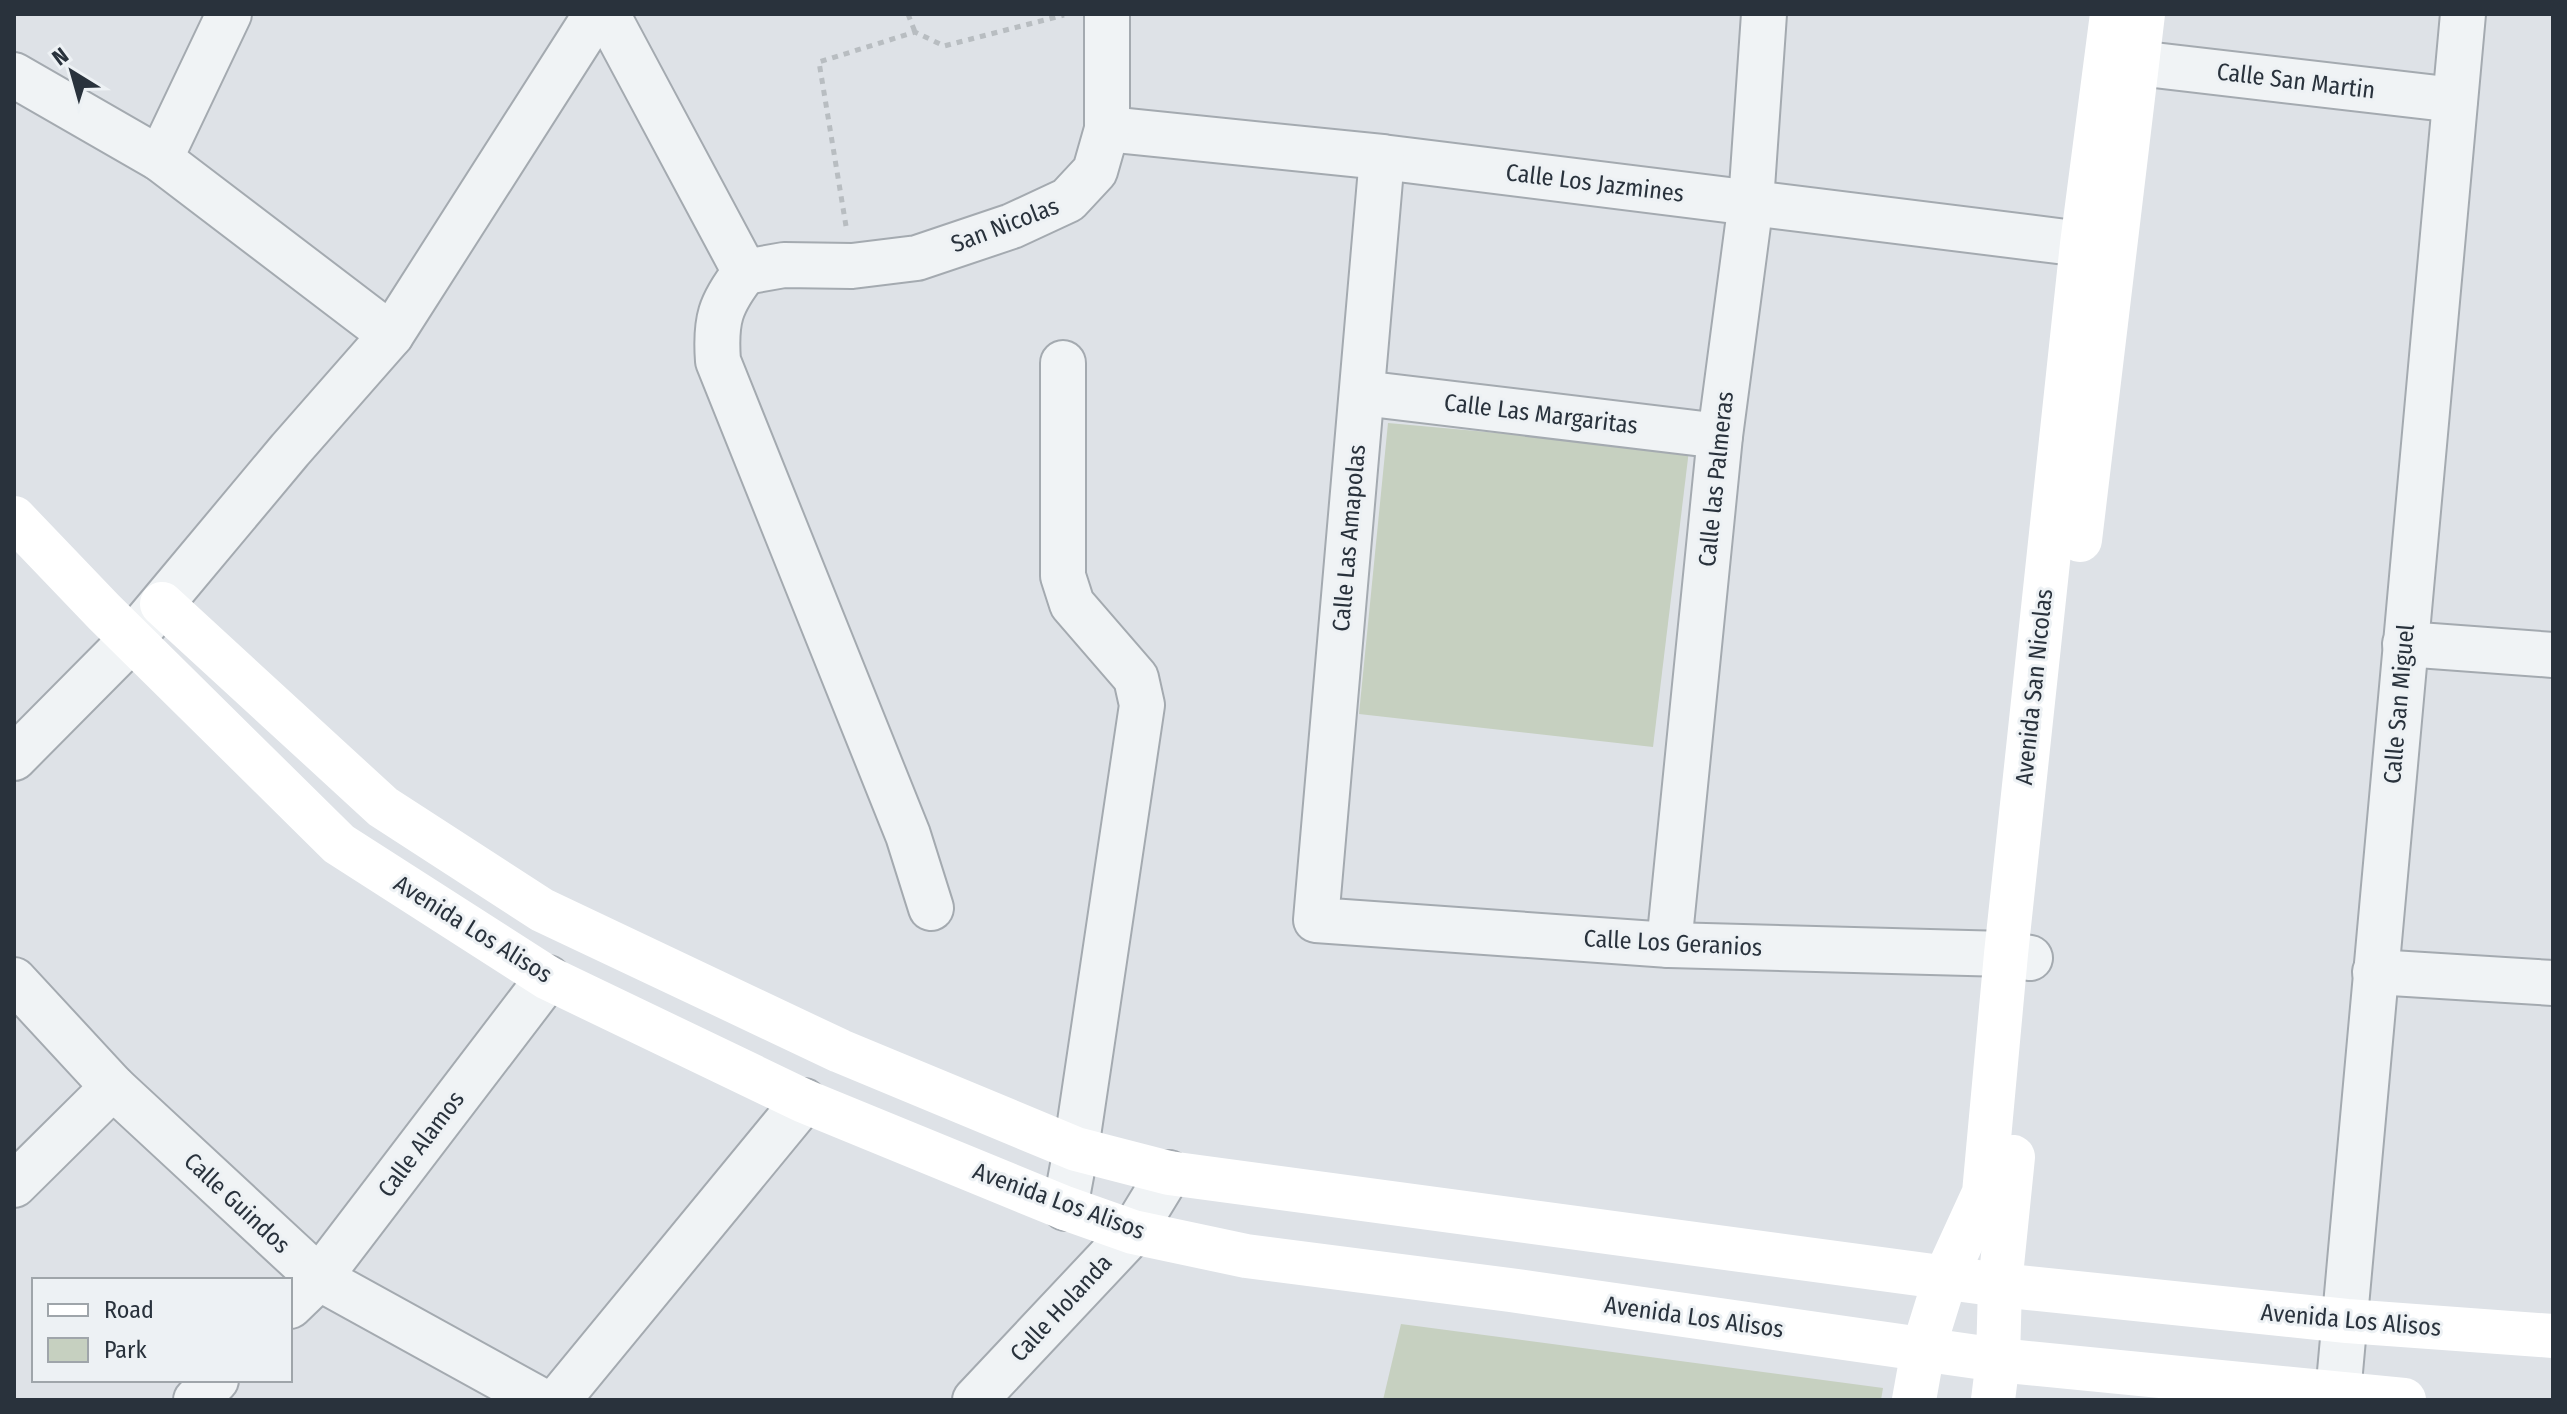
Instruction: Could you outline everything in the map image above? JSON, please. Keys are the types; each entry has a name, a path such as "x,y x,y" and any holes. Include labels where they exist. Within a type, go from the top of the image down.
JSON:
{"street":[{"path":"160,159 229,14"},
{"path":"14,758 132,639 391,335 596,14"},
{"path":"607,14 745,272 727,295 719,314 716,336 718,361 908,835 931,908"},
{"name":"San Nicolas","path":"745,272 784,265 852,266 917,258 1012,226 1068,200 1095,171 1107,129 1107,14"},
{"name":"Calle las Palmeras","path":"1669,945 1720,436 1751,202 1764,14"},
{"name":"Avenida San Nicolas","path":"1995,1380 2000,1285 1996,1197 2082,244 2112,14"},
{"name":"Avenida San Nicolas","path":"2018,956 2143,14"},
{"name":"Calle San Miguel","path":"2338,1394 2463,14"},
{"name":"Calle San Martin","path":"2137,63 2455,100"},
{"path":"14,75 160,159 391,335"},
{"name":"Calle Los Jazmines","path":"1107,129 1382,157 2082,244"},
{"name":"Calle Las Amapolas","path":"1316,920 1382,157"},
{"path":"1063,363 1063,576 1072,604 1136,678 1142,705 1065,1208"},
{"name":"Calle Las Margaritas","path":"1362,393 1720,436"},
{"name":"Avenida Los Alisos","path":"14,518 339,844 548,978 804,1101 1065,1208 1133,1232 1246,1256 1495,1288 1923,1350 1995,1380 2338,1394 2404,1400"},
{"name":"Avenida Los Alisos","path":"162,604 383,807 542,910 840,1051 1076,1149 1169,1173 1899,1273 2347,1321 2553,1336"},
{"path":"2405,644 2553,655"},
{"name":"Calle Los Geranios","path":"1316,920 1669,945 2018,956"},
{"path":"2375,972 2553,983"},
{"name":"Calle Alamos","path":"304,1292 548,978"},
{"name":"Calle Guindos","path":"14,980 291,1278"},
{"path":"14,1185 113,1087"},
{"path":"558,1400 804,1101"},
{"name":"Calle Holanda","path":"975,1400 1133,1232 1169,1173"},
{"path":"1899,1273 1926,1258 1996,1197 2041,1268 2055,1280 2084,1294"},
{"name":"Avenida San Nicolas","path":"1914,1400 1923,1350 1946,1276 1996,1197"},
{"name":"Calle Guindos","path":"304,1292 540,1400"},
{"path":"196,1400 214,1382"}],"path":[{"path":"908,14 915,32 944,46 1067,14"},
{"path":"852,266 819,62 915,32"}],"green space":[{"path":"1388,423 1689,450 1653,747 1359,714"},
{"path":"1401,1324 1883,1388 1881,1400 1383,1400"}]}
